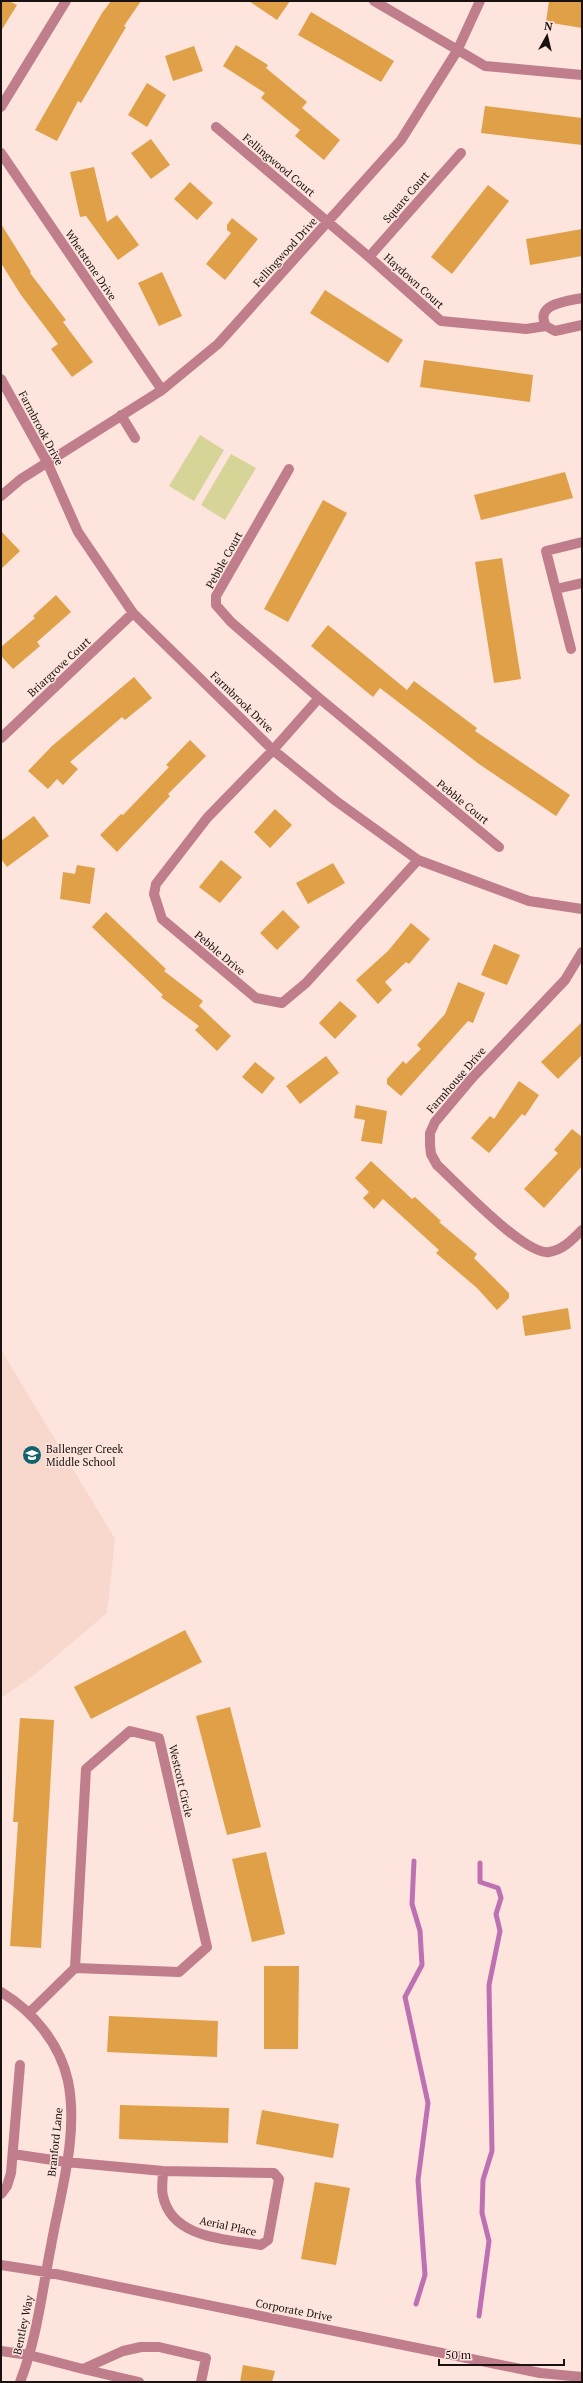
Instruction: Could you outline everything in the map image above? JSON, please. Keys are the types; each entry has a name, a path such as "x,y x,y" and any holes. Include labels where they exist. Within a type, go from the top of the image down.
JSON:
{"street":[{"path":"1,107 66,1"},
{"path":"374,1 457,51 485,66 582,75"},
{"name":"Fellingwood Drive","path":"1,496 21,479 162,390 218,344 402,140 457,51 480,1"},
{"name":"Fellingwood Court","path":"216,127 328,221"},
{"name":"Whetstone Drive","path":"1,153 162,390"},
{"name":"Square Court","path":"369,257 461,153"},
{"name":"Haydown Court","path":"328,221 441,321 526,329 546,326 555,331 582,324"},
{"path":"546,326 543,316 548,307 582,298"},
{"name":"Farmbrook Drive","path":"1,380 47,462 78,532 133,613 273,750 336,801 418,860 529,901 582,909"},
{"path":"121,415 135,438"},
{"name":"Pebble Court","path":"289,470 216,596 216,605 231,622 319,698 499,847"},
{"path":"571,648 546,551 582,542"},
{"path":"556,589 582,583"},
{"name":"Briargrove Court","path":"1,738 133,613"},
{"path":"273,750 319,698"},
{"name":"Pebble Drive","path":"273,750 207,818 156,884 154,894 162,919 256,998 282,1003 306,983 418,860"},
{"name":"Farmhouse Drive","path":"582,952 565,980 472,1078 435,1122 430,1133 431,1154 437,1165 508,1231 538,1252 549,1252 559,1249 572,1241 582,1230"},
{"name":"Westcott Circle","path":"130,1731 159,1738 207,1947 179,1972 75,1968 86,1769 130,1731"},
{"path":"29,2013 75,1968"},
{"name":"Branford Lane","path":"1,1992 29,2013 52,2042 68,2081 71,2102 66,2162 46,2272"},
{"path":"1,2194 7,2186 14,2154 20,2065"},
{"name":"Aerial Place","path":"14,2154 66,2162 163,2171 274,2173 279,2179 268,2240 261,2245 199,2233 182,2226 170,2213 163,2196 163,2171"},
{"name":"Corporate Drive","path":"1,2265 46,2272 540,2373 582,2378"},
{"name":"Bentley Way","path":"20,2382 29,2355 46,2272"},
{"path":"83,2369 123,2351 141,2347 159,2347 206,2358 201,2382"},
{"path":"1,2351 29,2355 139,2382"}],"shaded area":[{"path":"200,435 224,450 194,501 169,486"},
{"path":"231,454 256,468 225,520 201,505"},
{"name":"Ballenger Creek Middle School","path":"1,1350 115,1539 107,1613 35,1674 1,1698"}],"building":[{"path":"1,1 9,1 17,5 1,31"},
{"path":"111,1 141,1 124,26 126,27 81,103 78,101 57,141 35,130 102,13"},
{"path":"249,1 290,1 277,20"},
{"path":"549,1 582,1 582,28 546,22"},
{"path":"311,12 394,61 381,82 298,35"},
{"path":"236,45 268,65 266,68 307,102 302,108 340,140 324,160 295,136 300,130 261,98 265,93 223,66"},
{"path":"194,46 203,71 173,81 165,56"},
{"path":"147,83 166,95 147,127 128,115"},
{"path":"485,106 582,118 582,145 481,133"},
{"path":"151,139 170,165 151,179 131,153"},
{"path":"94,167 107,222 117,215 139,245 118,260 86,216 80,217 70,172"},
{"path":"190,182 213,203 197,220 174,199"},
{"path":"488,185 509,201 452,274 431,257"},
{"path":"232,218 258,239 225,280 206,264 231,233 227,230 227,225"},
{"path":"1,224 31,272 30,273 66,320 63,322 93,362 72,377 51,349 58,344 21,295 1,263"},
{"path":"582,229 582,256 530,265 526,239"},
{"path":"162,272 182,316 159,326 138,283"},
{"path":"325,290 403,340 388,363 310,313"},
{"path":"424,360 533,375 530,402 420,387"},
{"path":"565,472 573,498 481,520 474,495"},
{"path":"323,500 347,513 288,622 264,609"},
{"path":"1,531 20,551 1,569"},
{"path":"502,558 521,679 494,683 475,562"},
{"path":"56,595 71,612 37,642 40,646 13,669 1,656 1,647 35,618 33,616"},
{"path":"328,625 407,690 414,681 477,728 475,731 570,795 556,816 479,764 380,688 373,697 311,646"},
{"path":"134,677 152,698 125,720 122,717 70,762 78,769 63,785 57,779 48,789 28,771 52,746"},
{"path":"190,740 206,756 168,794 170,796 117,852 100,835 121,814 123,815 169,767 166,765"},
{"path":"275,809 292,825 270,848 254,832"},
{"path":"34,816 49,836 7,867 1,859 1,841"},
{"path":"221,860 242,877 220,903 199,887"},
{"path":"333,863 345,883 308,904 296,883"},
{"path":"77,865 95,868 90,904 60,899 63,872 75,874"},
{"path":"283,910 300,927 277,950 260,933"},
{"path":"106,912 166,969 164,971 203,1001 199,1006 231,1036 217,1051 195,1030 199,1026 161,997 163,995 92,927"},
{"path":"411,923 430,939 409,964 406,962 385,982 392,990 378,1004 356,980 388,951"},
{"path":"494,944 520,955 507,985 481,975"},
{"path":"458,982 485,993 473,1023 468,1021 401,1096 387,1084 387,1079 403,1061 406,1064 421,1049 417,1045 445,1014"},
{"path":"340,1001 357,1016 335,1039 319,1023"},
{"path":"582,1022 582,1055 558,1079 541,1062"},
{"path":"326,1056 339,1073 300,1104 286,1086"},
{"path":"255,1062 275,1078 262,1094 242,1077"},
{"path":"519,1081 539,1095 525,1116 522,1114 489,1153 471,1138 490,1116 494,1119"},
{"path":"356,1105 387,1111 382,1144 361,1141 365,1120 354,1118"},
{"path":"572,1129 582,1137 582,1166 544,1208 524,1189 558,1153 554,1150"},
{"path":"371,1161 412,1199 415,1197 441,1221 439,1222 477,1254 474,1258 509,1293 509,1298 497,1310 477,1288 436,1253 439,1250 383,1199 374,1209 363,1198 369,1192 355,1178"},
{"path":"568,1308 571,1329 525,1336 522,1316"},
{"path":"185,1630 202,1662 91,1719 74,1687"},
{"path":"230,1707 261,1827 227,1835 196,1716"},
{"path":"20,1718 54,1720 41,1948 10,1946 18,1822 13,1822"},
{"path":"266,1852 285,1934 252,1942 232,1859"},
{"path":"264,1966 299,1966 298,2049 264,2049"},
{"path":"109,2016 218,2021 217,2057 107,2052"},
{"path":"120,2105 229,2108 228,2143 119,2139"},
{"path":"262,2110 339,2124 333,2158 256,2144"},
{"path":"315,2182 350,2188 336,2265 301,2259"},
{"path":"243,2365 275,2371 272,2382 240,2382"}],"waterway":[{"path":"414,1861 412,1904 420,1931 422,1965 405,1997 428,2103 418,2180 425,2275 416,2304"},
{"path":"479,2316 489,2241 482,2213 483,2180 492,2151 489,1985 500,1931 496,1914 501,1898 498,1888 480,1882 480,1863"}],"place":[{"name":"Ballenger Creek Middle School","path":"32,1455"}]}
